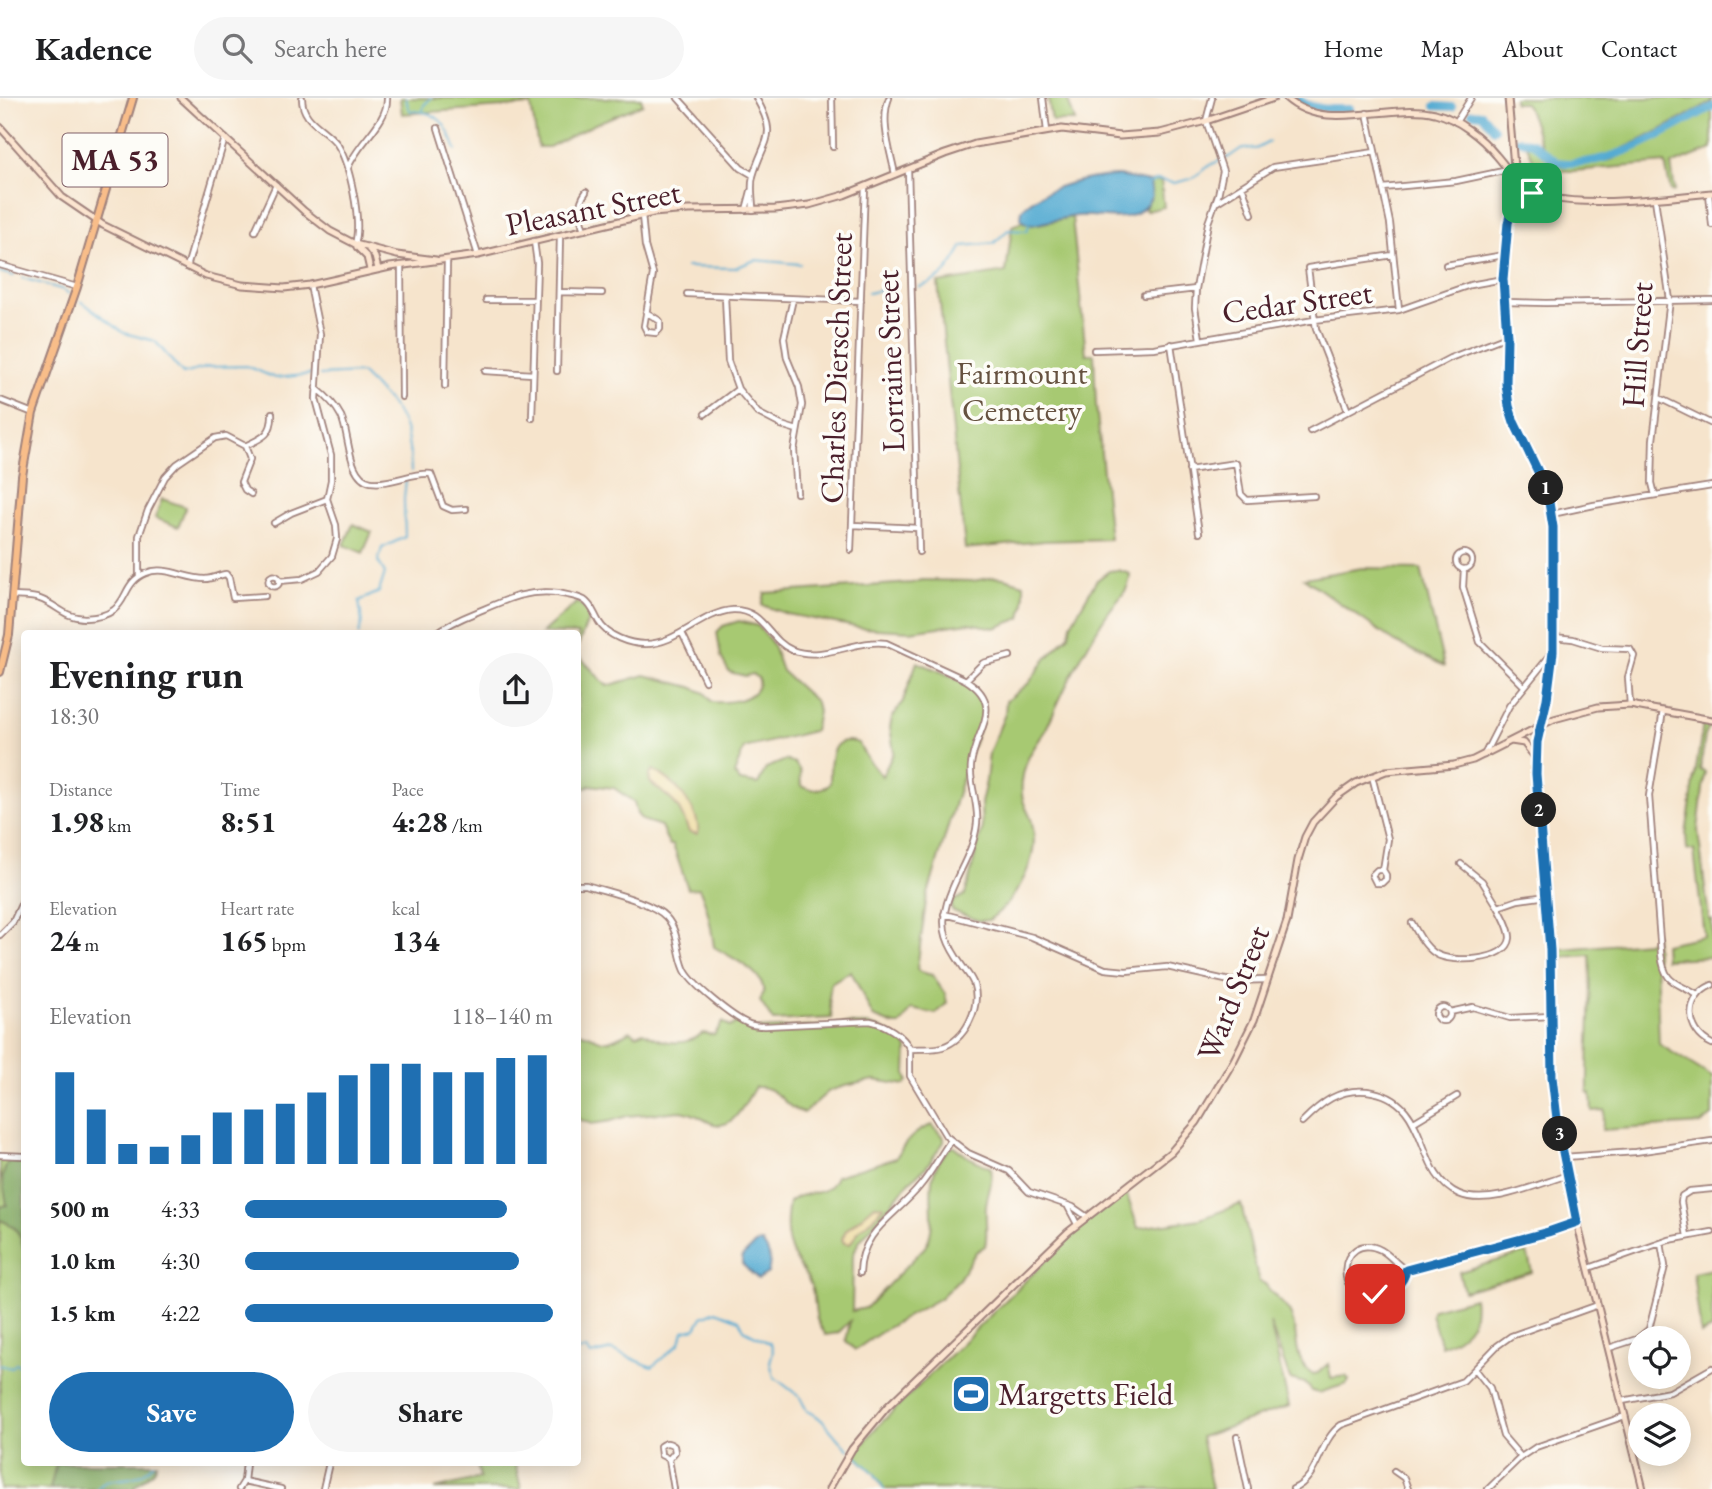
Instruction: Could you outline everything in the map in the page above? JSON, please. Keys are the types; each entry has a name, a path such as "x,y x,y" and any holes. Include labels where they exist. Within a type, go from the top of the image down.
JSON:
{"main road":[{"name":"MA 53","path":"0,672 10,628 22,477 33,413 78,287 133,98"},
{"path":"181,98 316,221 348,241 397,254 447,261"},
{"name":"Pleasant Street","path":"0,127 58,193 97,222 187,268 220,280 275,288 310,285 378,269 478,255 642,215 675,210 749,210 809,205 865,187 965,147 1047,131 1073,129 1128,136 1167,132 1274,98"},
{"path":"1286,98 1300,108 1325,115 1424,111 1457,119 1481,140 1524,188 1537,195"},
{"path":"1508,98 1515,178 1504,255 1506,384 1509,406 1518,432 1544,483 1552,514 1555,549 1553,652 1536,758 1551,970 1552,1077 1577,1222 1643,1489"},
{"path":"1513,205 1522,197 1537,195 1597,202 1711,193"},
{"path":"355,244 365,254 370,271"},
{"path":"366,247 375,257 378,269"},
{"name":"Ward Street","path":"828,1489 852,1449 887,1407 1077,1224 1171,1152 1192,1128 1244,1043 1287,921 1299,852 1308,830 1336,797 1372,775 1400,769 1454,765 1484,755 1541,725 1598,707 1630,705 1712,720"},
{"path":"1508,742 1522,742 1531,749 1536,758"}],"street":[{"path":"303,98 304,113 337,145 348,169 356,206 355,244"},
{"path":"348,169 362,141 382,118 387,98"},
{"path":"678,98 731,158 753,175"},
{"path":"749,210 753,175 769,129 766,116 756,98"},
{"path":"832,98 833,147"},
{"path":"889,98 884,112 895,174"},
{"path":"1043,98 1047,131"},
{"path":"1200,339 1195,308 1196,289 1208,223 1216,202 1223,166 1206,121 1212,98"},
{"path":"1457,119 1471,98"},
{"path":"1367,113 1383,188 1399,310"},
{"path":"438,128 478,255"},
{"path":"187,268 225,137"},
{"path":"1216,202 1265,170 1375,152"},
{"name":"Lorraine Street","path":"908,169 919,552"},
{"path":"1383,188 1469,179 1508,170"},
{"path":"255,231 276,185"},
{"path":"1242,186 1252,215"},
{"name":"Charles Diersch Street","path":"851,550 865,187"},
{"path":"584,230 579,207 586,192"},
{"path":"1711,193 1712,225"},
{"name":"Hill Street","path":"1654,199 1670,300 1653,440 1655,495"},
{"path":"642,215 645,246 653,274 646,312 645,330 649,334 656,333 660,329 660,321 646,312"},
{"path":"348,241 357,223"},
{"path":"557,371 560,236"},
{"path":"532,418 537,255 534,241"},
{"path":"1349,411 1314,320 1308,268 1393,255"},
{"path":"1446,265 1504,255"},
{"path":"445,386 447,261"},
{"path":"0,265 78,287"},
{"path":"401,265 402,397"},
{"name":"Cedar Street","path":"1094,350 1154,348 1314,320 1399,310 1470,285 1503,279"},
{"path":"279,581 307,578 324,567 332,556 338,535 327,499 331,480 331,455 317,404 315,387 320,334 310,285"},
{"path":"1144,295 1196,289"},
{"path":"559,292 602,293"},
{"path":"687,294 861,301"},
{"path":"724,296 727,361 738,389 758,413 797,430"},
{"path":"793,299 784,338 787,358 802,405 794,450 797,493"},
{"path":"486,300 535,300"},
{"path":"1505,302 1712,300"},
{"path":"1310,431 1450,358 1507,336"},
{"path":"1171,344 1199,533"},
{"path":"485,372 534,374"},
{"path":"315,387 331,401 340,414 353,465 363,478 380,482 430,474 434,478 443,506 452,510 466,509"},
{"path":"705,414 738,389"},
{"path":"1658,398 1712,424"},
{"path":"0,400 33,413"},
{"path":"245,446 268,434 272,428 272,413"},
{"path":"139,576 137,546 140,530 159,488 169,472 215,438 226,436 245,446 250,459 241,482 251,494"},
{"path":"1189,470 1237,463 1241,494 1247,500 1314,496"},
{"path":"1552,514 1712,486"},
{"path":"274,523 327,499"},
{"path":"853,525 918,528"},
{"path":"1464,569 1463,587 1480,642 1524,686"},
{"path":"13,596 42,600 69,616 97,616 118,608 131,584 139,576 155,571 205,579 226,574 233,598 265,596"},
{"path":"441,630 515,595 538,593 566,595 584,600 603,627 632,642 653,643 682,633 723,612 743,611 759,618 781,642 794,651 816,653 873,642 886,643 966,680 984,696 987,712 971,765 977,826 971,849 944,914 946,938 974,985 975,1004 969,1021 957,1039 938,1048 910,1049"},
{"path":"682,633 705,681"},
{"path":"1553,638 1573,639 1602,648 1630,649 1634,656 1628,677 1630,705"},
{"path":"1484,755 1524,686 1553,652"},
{"path":"966,680 983,663 1010,656"},
{"path":"1663,711 1649,796 1661,954 1664,972 1670,981 1697,995"},
{"path":"1496,731 1508,742"},
{"path":"1372,775 1388,839 1388,853 1382,870"},
{"path":"1412,923 1429,949 1442,957 1487,957 1503,951 1509,942 1508,929 1499,907 1482,881 1461,864"},
{"path":"581,885 661,912 673,927 684,969 690,979 705,993 750,1024 765,1026 870,1021 895,1033 906,1041 910,1049 910,1076 941,1130 951,1140 968,1153 1009,1171 1029,1192 1073,1207 1086,1216"},
{"path":"1499,907 1518,900 1546,896"},
{"path":"0,935 13,922 21,906"},
{"path":"944,914 1032,937 1105,969 1126,971 1167,967 1230,981 1266,980"},
{"path":"1712,985 1697,995 1691,1012 1693,1026 1699,1036 1712,1044"},
{"path":"1450,1012 1473,1007 1510,1018 1551,1016"},
{"path":"1302,1122 1331,1098 1346,1092 1361,1091 1388,1097 1404,1109 1414,1122 1439,1178 1459,1194 1476,1198 1491,1197 1567,1175"},
{"path":"1414,1122 1457,1096"},
{"path":"860,1273 861,1256 868,1238 922,1185 951,1140"},
{"path":"1564,1157 1635,1152 1712,1141"},
{"path":"0,1155 21,1156"},
{"path":"1687,1236 1682,1196 1690,1191 1712,1189"},
{"path":"1068,1207 1077,1224"},
{"path":"1406,1270 1577,1222"},
{"path":"1589,1268 1661,1243 1712,1233"},
{"path":"1609,1348 1637,1339 1649,1329 1665,1266 1661,1243"},
{"path":"1369,1247 1382,1250 1406,1270 1404,1279 1396,1287 1381,1293 1366,1294 1357,1291 1349,1283 1345,1267 1350,1254 1369,1247"},
{"path":"1293,1489 1308,1479 1330,1436 1341,1425 1457,1384 1511,1336 1598,1305"},
{"path":"1622,1401 1670,1392 1712,1368"},
{"path":"1475,1370 1490,1388 1503,1436 1521,1457"},
{"path":"1488,1489 1521,1457 1546,1443 1625,1416"},
{"path":"1237,1437 1248,1489"},
{"path":"669,1459 674,1489"},
{"path":"239,1489 244,1481 246,1466"},
{"path":"323,1489 328,1466"},
{"path":"1394,1471 1404,1478 1409,1489"},
{"path":"244,1481 281,1489"}],"green space":[{"path":"400,98 641,98 643,104 549,147 538,147 531,105 402,114"},
{"path":"1048,98 1067,98 1075,121 1052,121"},
{"path":"1514,98 1712,98 1712,102 1646,138 1605,156 1571,162 1553,158 1547,152 1524,103 1514,103"},
{"path":"1712,109 1712,149 1671,165 1675,191 1671,192 1665,163 1573,171 1546,170 1545,190 1531,185 1523,177 1537,175 1525,142 1531,143 1551,159 1549,162 1572,164 1611,160"},
{"path":"1161,181 1164,207 1146,211 1152,196 1150,182"},
{"name":"Fairmount Cemetery","path":"1072,217 1086,354 1094,354 1096,405 1110,539 1044,541 965,549 938,283 1006,272 1012,226 1023,221 1038,224"},
{"path":"162,499 186,507 178,527 155,518"},
{"path":"353,524 372,532 363,553 344,545"},
{"path":"1362,568 1421,569 1444,666 1395,642 1304,578"},
{"path":"1118,570 1130,574 1126,589 1081,657 1025,766 1022,792 1034,836 1030,864 1024,877 1009,901 989,920 980,921 953,911 953,901 965,895 982,830 981,803 989,753 1005,714 1006,701 1029,683 1044,661 1069,635 1071,624 1096,581 1109,571"},
{"path":"994,577 1024,584 1021,618 995,628 969,623 910,631 862,628 787,614 762,605 765,593 912,583 922,580 973,581"},
{"path":"577,602 589,617 581,638 581,630 545,630"},
{"path":"739,621 758,626 772,643 782,671 816,702 818,712 814,731 744,748 734,774 740,781 758,784 766,768 786,760 795,763 800,771 801,786 817,789 828,786 833,751 836,745 849,741 859,743 865,756 882,776 894,752 890,727 892,718 903,701 917,662 961,681 978,696 983,718 966,765 926,901 917,969 932,975 945,994 947,1003 936,1014 912,1009 900,1025 873,1017 851,971 831,983 829,998 832,1018 773,1021 760,1001 763,992 757,976 740,962 714,947 707,909 699,888 688,889 673,845 669,845 661,826 642,820 637,814 634,802 614,788 590,785 581,791 581,658 607,686 645,675 691,687 705,693 712,702 734,701 754,692 759,679 753,674 745,676 729,672 721,657 717,632 723,626"},
{"path":"1703,724 1710,725 1705,736 1700,770 1705,772 1698,830 1709,920 1712,920 1712,957 1665,959 1664,944 1704,936 1694,850 1687,850 1686,834"},
{"path":"1655,933 1659,1044 1712,1077 1712,1116 1701,1124 1602,1130 1605,1110 1592,1111 1591,1093 1588,1092 1590,955 1562,957 1558,961 1557,945 1562,949 1648,942 1653,939"},
{"path":"739,1021 756,1029 822,1026 823,1030 838,1029 838,1024 876,1027 892,1034 907,1048 908,1081 905,1085 874,1080 845,1086 829,1091 804,1113 791,1107 770,1090 755,1087 738,1114 732,1120 719,1125 680,1111 627,1116 592,1124 581,1120 581,1033 607,1041 631,1031 636,1035 643,1032 665,1041 681,1042 703,1033 714,1035 723,1022 730,1027"},
{"path":"932,1125 944,1138 944,1142 926,1167 910,1181 858,1243 853,1255 852,1311 866,1308 925,1247 932,1222 934,1172 951,1147 991,1168 985,1246 976,1252 959,1279 940,1298 855,1350 846,1341 850,1321 838,1333 826,1335 818,1322 811,1286 794,1257 789,1242 789,1202 827,1188 836,1176 896,1158 911,1138"},
{"path":"0,1157 21,1160 21,1466 156,1466 134,1489 0,1489"},
{"path":"9,1158 21,1160 21,1239 11,1225 0,1220 0,1207 7,1205 2,1177"},
{"path":"1126,1192 1138,1228 1200,1219 1241,1204 1259,1282 1266,1285 1290,1313 1302,1362 1313,1374 1328,1364 1331,1378 1346,1376 1349,1380 1347,1384 1318,1393 1305,1383 1290,1379 1270,1323 1289,1406 1201,1437 1212,1489 884,1489 874,1473 855,1455 874,1430 1086,1221"},
{"path":"1527,1252 1532,1272 1464,1291 1459,1272"},
{"path":"1712,1269 1712,1329 1701,1334 1693,1273"},
{"path":"1474,1298 1474,1316 1468,1329 1441,1346 1431,1314 1433,1309"},
{"path":"55,1466 156,1466 134,1489 50,1489"},
{"path":"478,1466 516,1466 521,1489 435,1489 480,1478"}],"sand":[{"path":"653,770 661,774 684,797 695,816 698,834 689,832 678,807 650,782 649,776"},
{"path":"875,1205 883,1206 873,1219 860,1229 850,1244 844,1243 842,1239 846,1230"}],"water":[{"path":"1118,176 1150,182 1152,196 1137,213 1119,218 1077,216 1032,225 1021,219 1022,209 1042,194 1067,184"},
{"path":"762,1243 768,1253 769,1265 768,1273 758,1279 742,1264 742,1257 755,1244"}],"waterway":[{"path":"406,98 411,111 429,114 441,121 456,150"},
{"path":"423,110 431,98"},
{"path":"1296,98 1299,102"},
{"path":"1300,101 1318,107 1350,109"},
{"path":"1435,106 1452,107"},
{"path":"1518,140 1533,143 1557,162 1597,160 1657,137 1712,107"},
{"path":"1472,113 1482,114 1494,129"},
{"path":"1150,183 1158,180 1174,183 1191,179 1242,148 1256,149 1269,142"},
{"path":"919,287 946,272 963,246 994,243 1008,230 1027,231 1029,225"},
{"path":"686,267 735,268 755,260 800,264"},
{"path":"0,272 14,276"},
{"path":"22,278 64,290 69,294"},
{"path":"868,293 885,289"},
{"path":"81,301 124,333 155,341 183,374 208,367 247,366 275,378 314,374"},
{"path":"320,375 361,373 384,396 404,426 411,471"},
{"path":"360,630 362,622 359,601 379,592 385,573 378,561 382,548 405,537 406,479"},
{"path":"581,1350 586,1349 591,1355 612,1350 652,1367 680,1343 683,1331 696,1328 702,1317 716,1311 739,1320 744,1330 771,1344 773,1351 770,1362 774,1377 800,1397 807,1411 819,1418 849,1450"},
{"path":"0,1365 11,1368 17,1363 21,1368"},
{"path":"853,1453 874,1473 884,1489"},
{"path":"97,1489 109,1481 139,1476 151,1466"}],"place":[{"name":"Margetts Field","path":"971,1394"}],"route":[{"path":"1375,1294 1396,1287 1404,1279 1406,1270 1577,1222 1558,1127 1552,1077 1550,950 1536,774 1537,742 1547,699 1553,652 1555,549 1547,490 1514,422 1506,384 1507,336 1503,279 1505,244 1513,205 1522,197 1537,195 1532,193"}]}
